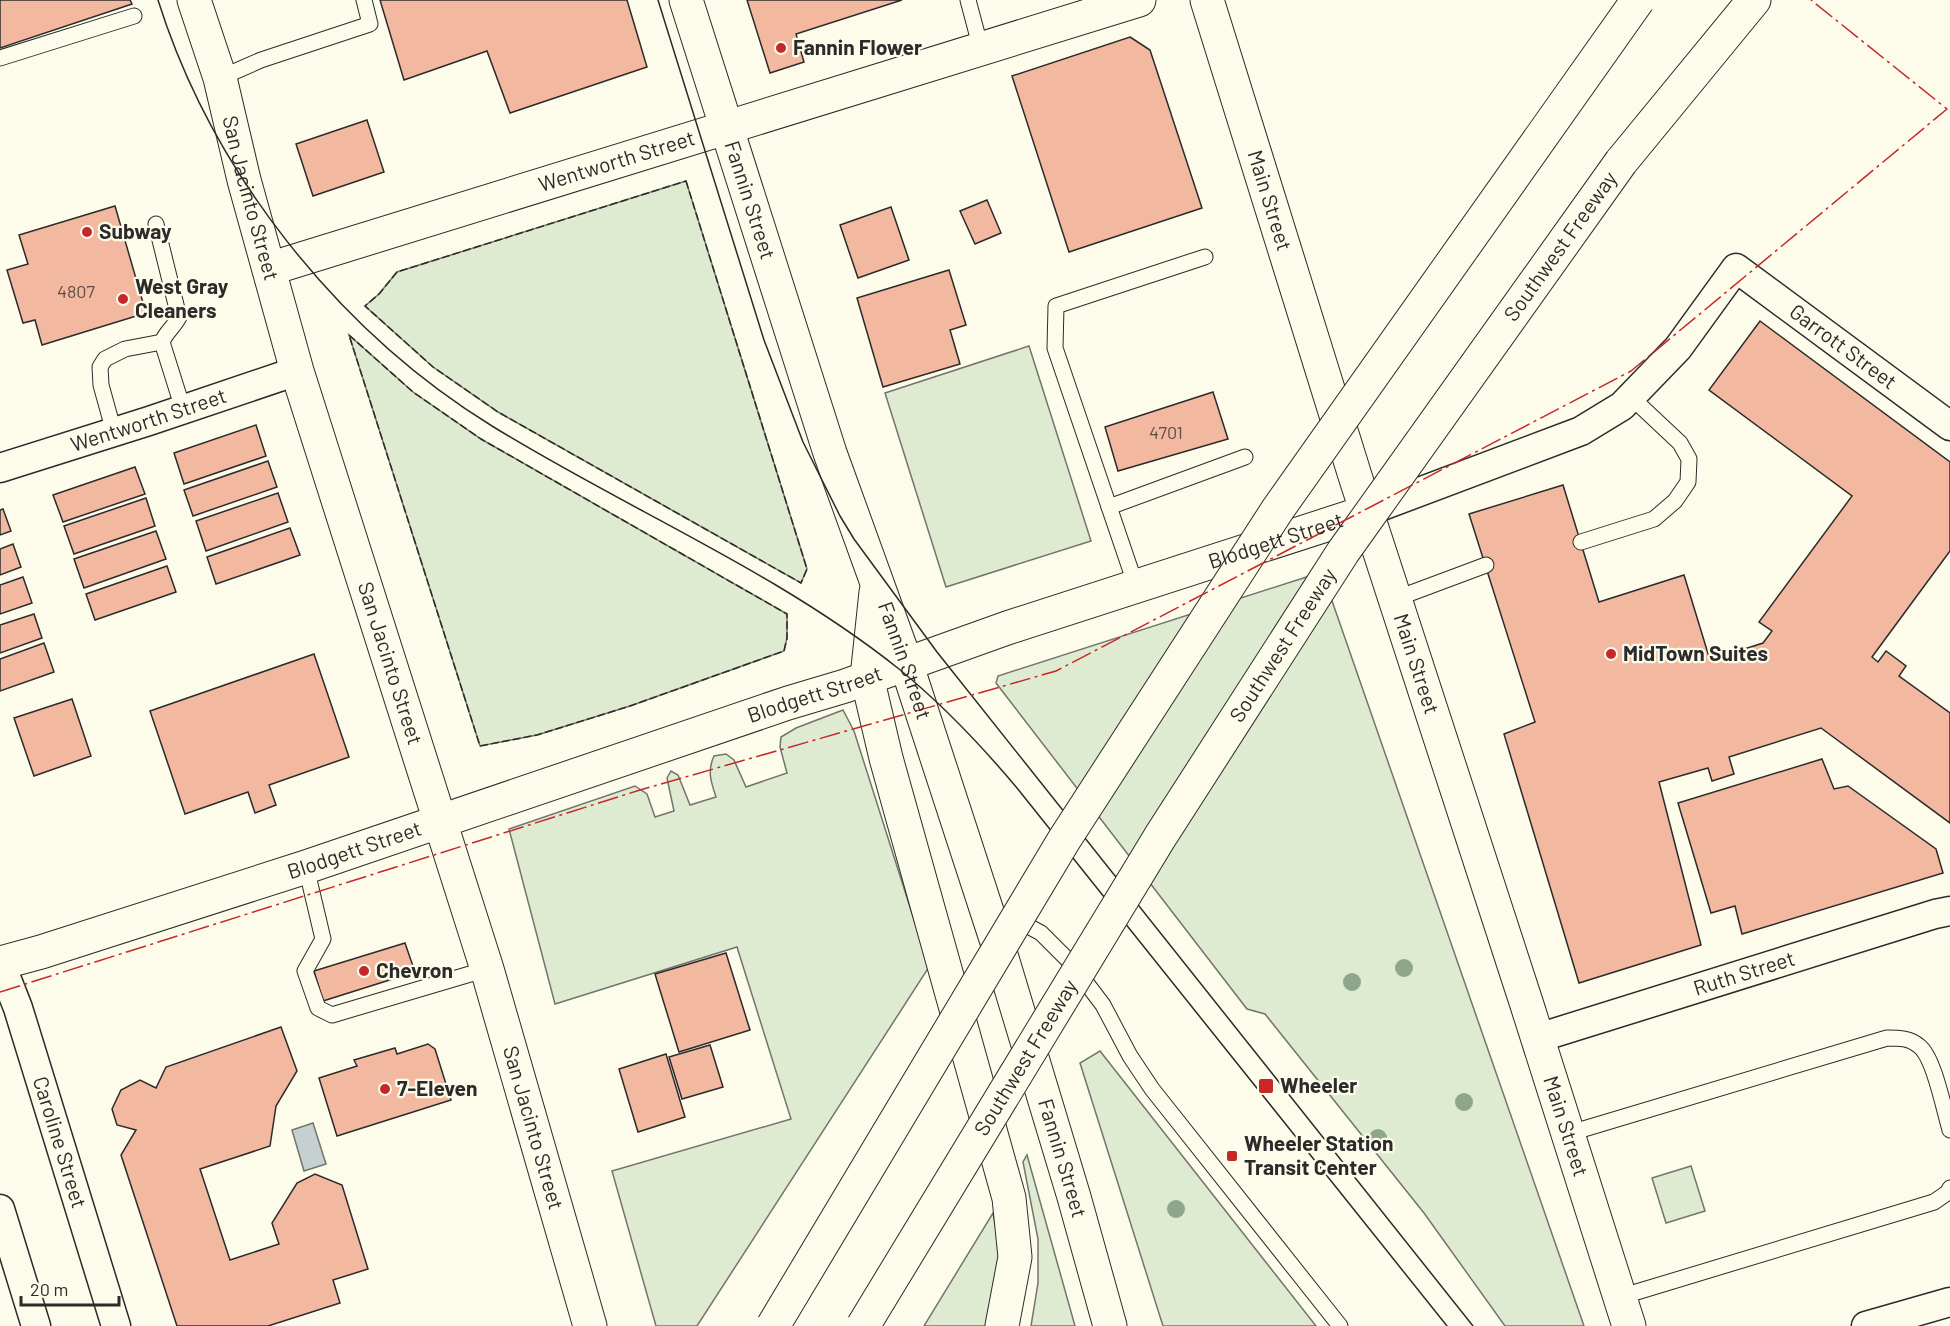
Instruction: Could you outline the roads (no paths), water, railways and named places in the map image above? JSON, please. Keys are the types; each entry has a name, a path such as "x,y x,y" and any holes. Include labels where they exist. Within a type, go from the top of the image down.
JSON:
{"main road":[{"name":"Fannin Street","path":"686,0 830,453 906,663 986,908 1074,1197 1110,1326"},
{"name":"Wentworth Street","path":"269,269 1139,0"},
{"name":"Main Street","path":"1207,0 1366,512 1538,1038 1624,1312"},
{"path":"773,1326 1064,840 1278,509 1638,0"},
{"name":"Southwest Freeway","path":"863,1326 1160,837 1343,552 1621,162 1754,0"},
{"name":"San Jacinto Street","path":"198,1 220,78 244,180 297,371 487,969 590,1326"},
{"name":"Blodgett Street","path":"0,963 306,867 788,703 846,686 906,663 1366,512"},
{"path":"877,582 867,677 886,758 1009,1198 1015,1257 1002,1326"}],"street":[{"name":"Blodgett Street","path":"1366,512 1581,431 1622,406 1678,348 1736,268"},
{"name":"Garrott Street","path":"1736,268 1950,426"},
{"name":"Wentworth Street","path":"0,468 297,371"},
{"name":"Ruth Street","path":"1538,1038 1950,911"},
{"name":"Caroline Street","path":"0,963 18,1008 116,1326"},
{"path":"0,1209 36,1326"},
{"path":"1866,1326 1950,1302"}],"lane":[{"path":"220,78 261,60 370,24 364,0"},
{"path":"968,0 981,49"},
{"path":"0,58 134,16"},
{"path":"156,224 179,317 162,342 183,409"},
{"path":"1136,586 1055,348 1056,306 1205,257"},
{"path":"114,432 101,386 100,367 105,359 125,349 162,342"},
{"path":"1581,542 1654,519 1675,501 1688,482 1689,459 1680,443 1631,397"},
{"path":"1109,507 1245,457"},
{"path":"1395,599 1486,566"},
{"path":"306,867 323,939 305,971 318,1008 332,1015 487,969"},
{"path":"986,908 1012,917 1041,933 1072,964 1103,1005 1130,1056 1152,1089 1340,1326"},
{"path":"1567,1134 1887,1038 1902,1038 1920,1046 1930,1060 1950,1130"},
{"path":"1624,1312 1934,1202 1950,1188"}],"tram line":[{"path":"158,0 182,64 211,126 247,185 288,242 333,295 382,344 436,387 492,426 751,570 802,601 899,669 931,697 1017,788 1447,1326"},
{"path":"658,0 764,340 803,442 854,539 937,652 1473,1326"}],"place":[{"name":"Fannin Flower","path":"781,48"},
{"name":"Subway","path":"87,232"},
{"name":"West Gray Cleaners","path":"123,299"},
{"name":"MidTown Suites","path":"1611,654"},
{"name":"Chevron","path":"364,971"},
{"name":"Wheeler","path":"1266,1086"},
{"name":"7-Eleven","path":"385,1089"},
{"name":"Wheeler Station Transit Center","path":"1232,1156"}]}
